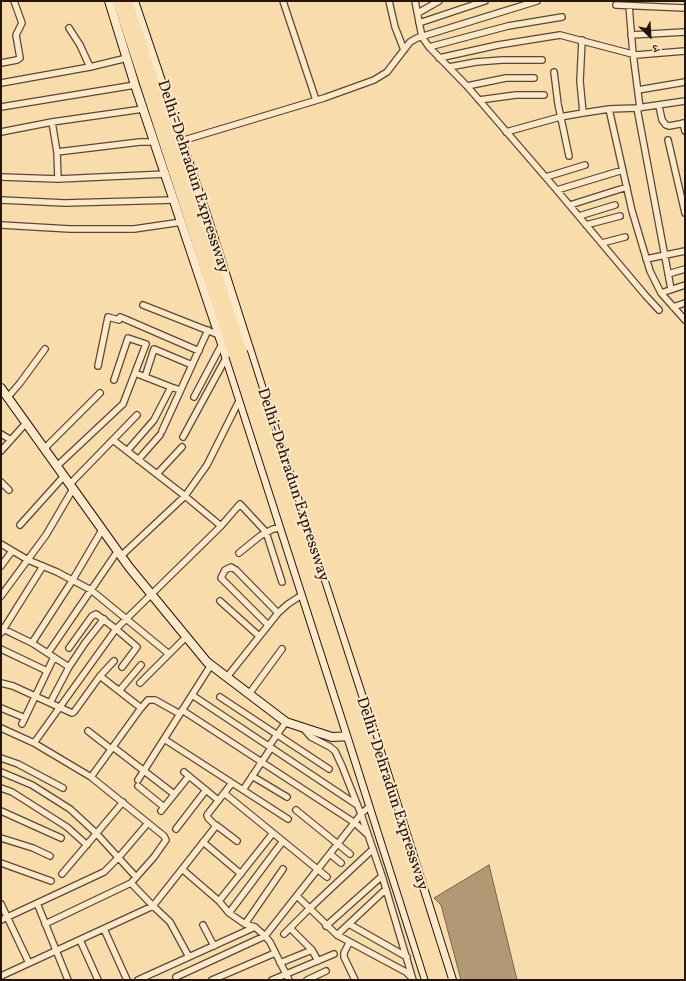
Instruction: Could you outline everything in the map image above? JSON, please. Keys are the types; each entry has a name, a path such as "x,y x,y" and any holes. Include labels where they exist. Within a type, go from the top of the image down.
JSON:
{"highway":[{"name":"Delhi-Dehradun Expressway","path":"118,1 177,145 234,355 434,980"},
{"name":"Delhi-Dehradun Expressway","path":"127,1 189,177 234,355 365,734 443,980"}],"street":[{"path":"1,63 20,58 16,35 22,23 14,1"},
{"path":"109,1 135,85 222,344 234,355 240,399 272,530 282,582"},
{"path":"134,1 177,145 225,128 357,87 378,78 387,72 410,42 417,38 537,1"},
{"path":"283,1 316,100"},
{"path":"389,1 395,27 404,50"},
{"path":"415,1 422,37 429,47 467,86 659,310"},
{"path":"418,13 439,1"},
{"path":"419,23 485,1"},
{"path":"616,5 685,8"},
{"path":"629,6 639,108 671,289"},
{"path":"429,47 508,26 562,17"},
{"path":"68,28 80,45 90,67"},
{"path":"631,35 685,32"},
{"path":"439,58 498,45 554,36 564,36 582,40 633,54 685,51"},
{"path":"582,40 580,81 583,113"},
{"path":"1,83 90,67 127,58"},
{"path":"449,67 496,60 542,60"},
{"path":"554,72 560,117 569,156"},
{"path":"467,86 506,78 534,78"},
{"path":"638,90 685,82"},
{"path":"1,107 135,85"},
{"path":"478,100 516,95 544,95"},
{"path":"506,132 560,117 583,113 609,109 659,106 685,101"},
{"path":"659,106 662,120 666,125 684,123 685,131"},
{"path":"1,132 52,122 143,109"},
{"path":"609,109 627,187 650,271 661,293 685,320"},
{"path":"52,122 57,152 58,179"},
{"path":"668,140 685,213"},
{"path":"57,152 140,142 155,142"},
{"path":"546,178 585,165"},
{"path":"557,190 623,170"},
{"path":"1,178 58,179 166,174"},
{"path":"189,177 310,539 452,980"},
{"path":"570,205 627,187"},
{"path":"1,200 65,203 174,200"},
{"path":"579,216 615,206"},
{"path":"586,225 620,216"},
{"path":"1,225 70,229 134,229 182,222"},
{"path":"602,243 625,237"},
{"path":"646,259 685,251"},
{"path":"668,274 685,269"},
{"path":"661,293 685,285"},
{"path":"673,307 685,303"},
{"path":"143,305 219,335"},
{"path":"98,366 108,317 119,320 120,317 199,350"},
{"path":"138,460 161,433 208,330"},
{"path":"57,466 123,404 146,344 128,338 114,380"},
{"path":"194,397 222,344"},
{"path":"8,396 20,383 45,349"},
{"path":"145,377 154,349 192,365"},
{"path":"184,437 234,355"},
{"path":"135,373 180,390"},
{"path":"127,451 150,426 171,386"},
{"path":"1,388 119,554 199,653 211,665 286,722 332,737 345,737 373,732"},
{"path":"44,449 100,393"},
{"path":"48,652 91,590 119,554 185,496 207,465 240,399"},
{"path":"1,596 46,535 72,486 137,415"},
{"path":"1,451 26,423"},
{"path":"1,434 10,440"},
{"path":"113,440 221,526"},
{"path":"157,474 182,447"},
{"path":"20,525 64,476"},
{"path":"1,482 9,490"},
{"path":"34,743 116,629 221,526 240,504 272,530 301,596 345,737 365,811 426,980"},
{"path":"32,642 72,581 102,530"},
{"path":"239,553 260,536 272,530"},
{"path":"1,544 28,560 91,590 169,654"},
{"path":"1,566 12,551"},
{"path":"43,566 2,630 32,642 69,668"},
{"path":"268,625 221,578 225,570 231,567 236,570 278,613"},
{"path":"228,677 278,613 301,596"},
{"path":"220,600 259,636"},
{"path":"69,648 95,614 98,614 137,648 122,668"},
{"path":"50,702 82,647 104,619"},
{"path":"140,684 186,637"},
{"path":"1,649 47,671"},
{"path":"249,694 282,650"},
{"path":"22,724 54,657"},
{"path":"1,683 50,702 70,713 74,712 100,676 114,661"},
{"path":"120,691 140,665"},
{"path":"189,776 162,809 138,783 144,770 211,665"},
{"path":"100,676 141,708"},
{"path":"192,695 365,811 368,835 413,979"},
{"path":"220,697 329,769"},
{"path":"91,777 141,708 148,700 151,699 181,712 262,762 355,823 368,835"},
{"path":"1,708 25,718"},
{"path":"243,790 262,762 276,735 286,722"},
{"path":"1,728 34,743 91,777 164,836 166,840 158,853 131,883 45,924"},
{"path":"302,728 311,737 330,746 335,751 358,805"},
{"path":"88,731 144,770 174,794"},
{"path":"164,739 288,819"},
{"path":"1,758 18,764 63,788"},
{"path":"1,772 32,785 70,809 96,833 136,877"},
{"path":"184,772 218,800"},
{"path":"252,776 287,797"},
{"path":"232,783 207,816 237,841"},
{"path":"1,788 12,792 67,827 87,845"},
{"path":"176,829 206,790"},
{"path":"224,792 327,877"},
{"path":"62,874 123,802"},
{"path":"296,810 350,854"},
{"path":"1,811 61,838"},
{"path":"176,977 265,936 365,811"},
{"path":"1,920 104,872 148,823"},
{"path":"1,976 153,906 216,825"},
{"path":"219,901 273,833"},
{"path":"1,838 33,848 50,856"},
{"path":"229,913 283,841"},
{"path":"203,842 241,874"},
{"path":"284,934 373,849"},
{"path":"330,854 341,863"},
{"path":"1,863 51,881"},
{"path":"182,869 219,901 229,913 245,924 255,928 265,936 289,980"},
{"path":"245,924 283,869"},
{"path":"326,926 382,876"},
{"path":"131,883 170,922 189,957"},
{"path":"338,936 386,889"},
{"path":"296,896 338,936 406,972 413,979"},
{"path":"37,903 68,980"},
{"path":"1,904 30,963"},
{"path":"349,924 407,957"},
{"path":"203,925 214,946"},
{"path":"138,980 255,928"},
{"path":"290,928 312,950 318,961"},
{"path":"104,929 126,980"},
{"path":"80,940 98,980"},
{"path":"349,943 344,953 344,958 355,980"},
{"path":"280,963 312,950"},
{"path":"212,980 275,953"},
{"path":"272,980 334,954"},
{"path":"307,980 326,971"}],"shaded area":[{"path":"489,865 517,980 461,980 441,905 434,898"}]}
